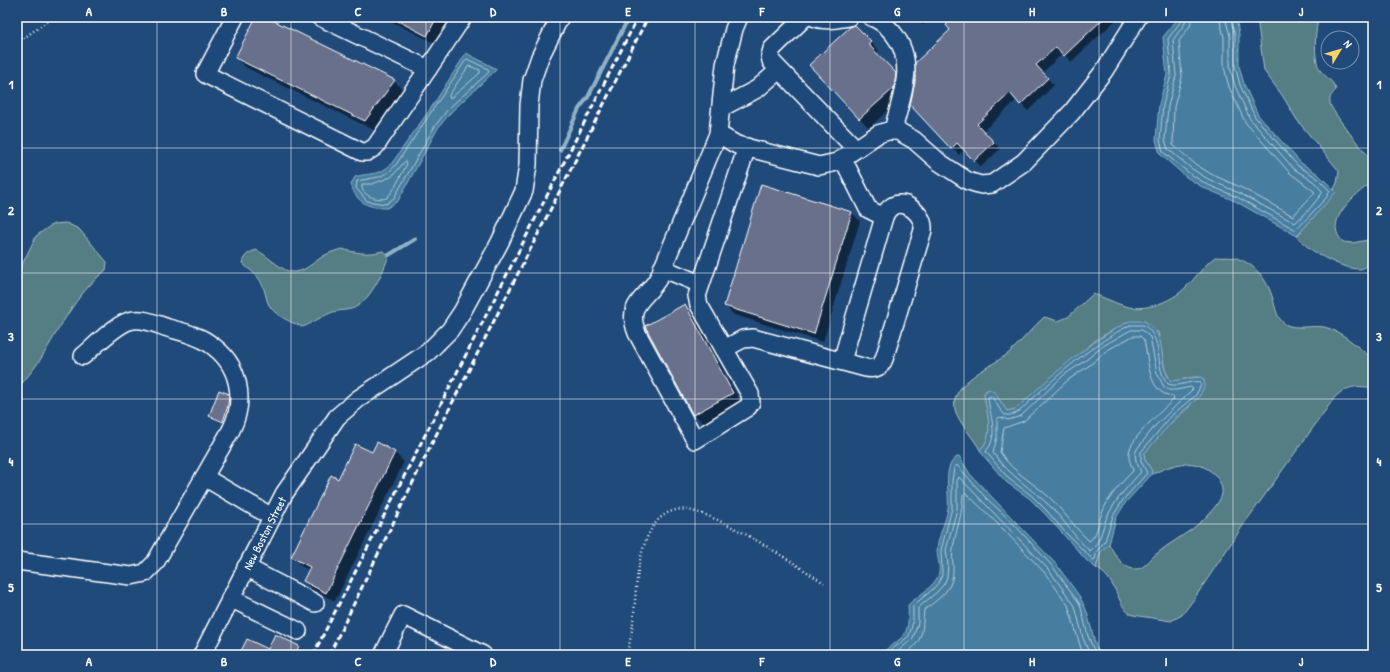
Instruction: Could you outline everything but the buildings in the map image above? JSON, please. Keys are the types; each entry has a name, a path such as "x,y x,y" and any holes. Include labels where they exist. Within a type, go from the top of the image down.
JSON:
{"street":[{"path":"235,17 205,74 362,152 367,152 375,146 463,17"},
{"path":"320,17 428,70"},
{"path":"739,17 734,29 725,65 718,134 662,268 651,289 635,306 633,313 634,326 695,440 748,407 751,402 750,394 698,302 697,293 747,147"},
{"path":"805,17 771,52 771,61 849,154 868,209 884,217"},
{"path":"813,17 833,21 849,17"},
{"path":"871,17 882,22 896,37 905,59 906,85 893,131"},
{"path":"718,134 730,142 820,166 832,164 878,134 893,131 906,134 939,162 968,181 981,185 992,184 1024,162 1072,112 1104,71 1138,17"},
{"name":"New Boston Street","path":"202,655 272,517 298,471 338,417 358,399 428,352 450,330 462,312 500,242 524,191 528,165 529,105 532,80 540,57 558,18"},
{"path":"721,108 757,89 779,70"},
{"path":"724,349 744,339 753,338 872,369 877,367 883,361 923,233 924,227 921,218 906,205 893,205 888,209 884,217 842,361"},
{"path":"662,268 700,284"},
{"path":"17,561 131,576 145,573 156,563 231,430 239,405 236,378 223,355 210,344 194,336 146,321 135,320 119,326 83,356"},
{"path":"204,477 272,517"},
{"path":"246,567 315,603"},
{"path":"230,598 298,631"},
{"path":"383,655 403,615 483,655"}],"path":[{"path":"17,43 52,17"},
{"path":"626,655 630,639 641,558 646,539 655,524 671,512 690,510 717,520 824,583"}],"green space":[{"path":"1257,17 1319,17 1316,36 1316,59 1320,70 1336,90 1332,94 1330,103 1349,133 1373,160 1373,175 1371,183 1357,194 1346,206 1337,220 1336,227 1338,235 1343,242 1352,243 1373,239 1373,263 1364,268 1359,269 1343,266 1325,258 1308,247 1297,236 1335,192 1334,189 1337,183 1339,171 1297,120 1282,95 1264,71"},
{"path":"66,223 79,229 107,262 106,270 85,290 69,312 40,360 17,390 17,275 36,236 53,224"},
{"path":"342,249 362,253 383,251 389,255 380,278 364,301 351,309 331,313 303,327 282,317 273,310 269,305 260,280 242,263 247,254 257,250 286,270 297,272 305,269 321,257"},
{"path":"1215,257 1237,258 1246,262 1258,271 1266,282 1278,315 1285,324 1294,327 1324,327 1331,329 1350,340 1373,359 1373,388 1352,387 1339,393 1335,397 1244,524 1182,615 1171,621 1133,615 1124,607 1114,587 1104,573 1096,568 1100,553 1109,544 1123,564 1127,567 1131,569 1142,568 1161,550 1202,521 1216,505 1222,494 1219,481 1208,469 1200,465 1184,464 1175,465 1151,475 1152,471 1145,460 1144,454 1161,432 1189,407 1204,380 1193,377 1171,381 1165,370 1158,332 1115,329 1097,339 1016,409 1007,411 994,392 986,390 984,394 989,431 988,438 980,450 956,414 955,399 959,391 966,383 1010,352 1044,317 1058,321 1068,317 1093,294 1132,308 1149,307 1172,298 1179,293"}],"water":[{"path":"1179,17 1233,17 1237,23 1239,35 1239,66 1244,84 1258,115 1301,163 1318,174 1336,192 1297,236 1235,201 1204,188 1186,177 1160,154 1156,140 1159,104 1167,75 1163,37"},
{"path":"466,53 497,69 451,112 438,128 398,201 387,208 374,207 364,203 356,196 353,190 351,184 355,177 379,172 392,163 433,105"},
{"path":"1129,321 1145,321 1158,335 1166,373 1171,381 1201,377 1204,380 1205,385 1199,397 1176,417 1144,454 1145,460 1152,471 1151,475 1126,502 1116,518 1109,544 1100,553 1096,568 1087,561 1029,498 1006,482 983,455 980,450 988,438 989,431 984,393 989,389 994,392 1007,411 1016,409 1084,350"},
{"path":"959,456 970,474 1056,564 1080,597 1087,612 1096,647 1101,655 879,655 903,636 908,625 908,605 931,586 937,578 939,568 937,550 948,508 948,472 953,460"}],"waterway":[{"path":"560,150 579,109 588,97 629,17"},
{"path":"389,255 415,239"}],"railway":[{"path":"313,655 638,17"},
{"path":"329,655 432,443 648,17"}]}
